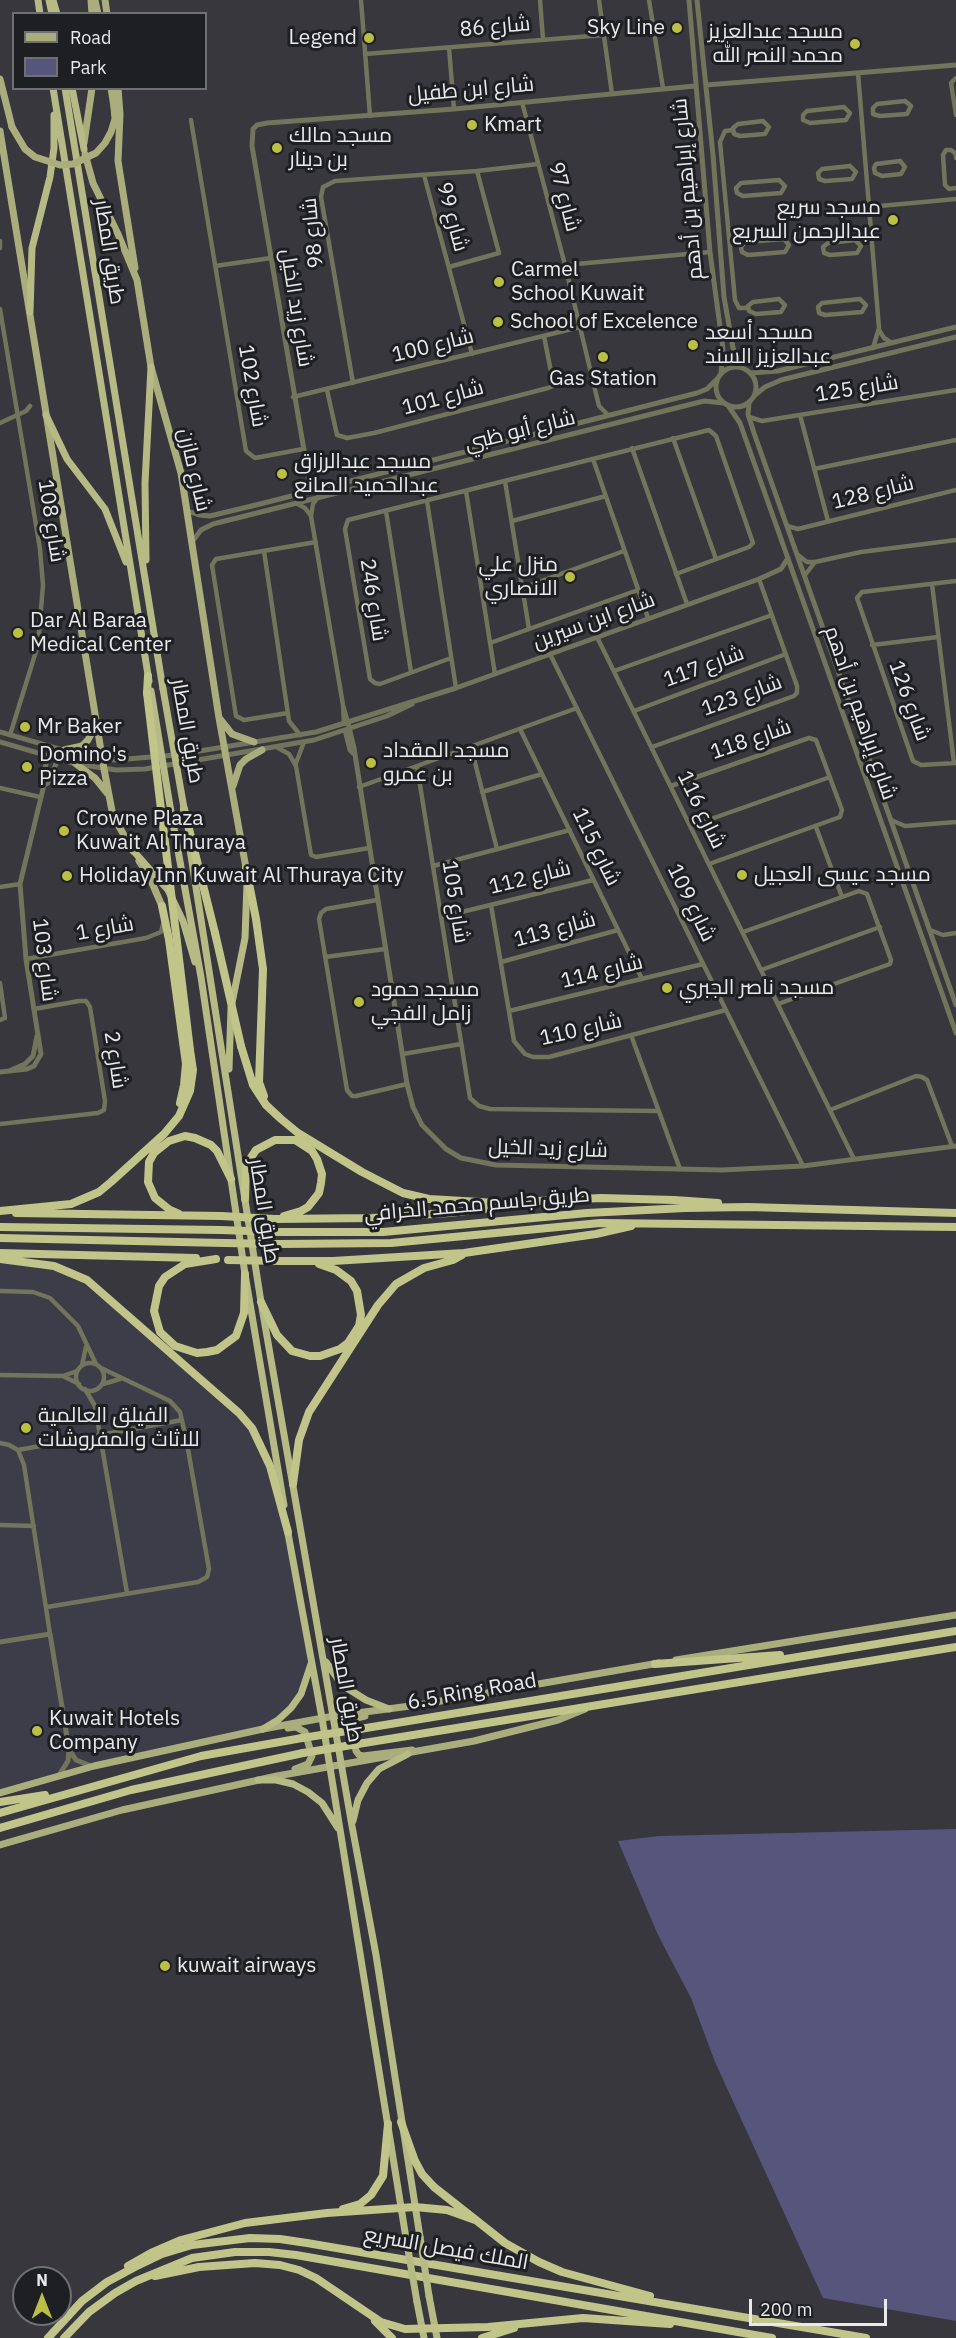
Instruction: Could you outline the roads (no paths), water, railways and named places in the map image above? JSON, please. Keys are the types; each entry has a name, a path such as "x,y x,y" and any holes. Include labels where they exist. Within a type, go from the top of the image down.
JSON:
{"highway":[{"name":"طريق المطار","path":"53,90 148,676"},
{"name":"طريق المطار","path":"65,90 184,808 261,1302 376,1955 437,2338"},
{"path":"72,90 84,148"},
{"path":"30,312 32,248 50,177 54,148 55,101"},
{"path":"148,596 144,503 151,367"},
{"path":"46,415 67,459 105,509 133,582"},
{"path":"0,1212 52,1207 85,1199 111,1182 164,1134 179,1116 190,1091 192,1070 190,1050 148,676"},
{"name":"طريق المطار","path":"149,692 201,977 245,1274 322,1718 423,2338"},
{"path":"184,808 247,1073 266,1105 298,1134 403,1193 429,1199 497,1203 651,1199 748,1207"},
{"path":"130,847 168,890 176,904 201,977"},
{"path":"246,868 263,969 259,1082 262,1092 281,1119"},
{"path":"229,1092 231,1008 245,938 246,868"},
{"path":"162,906 169,940 186,1073 182,1097 164,1134"},
{"path":"183,1215 165,1207 150,1191 147,1171 149,1162 162,1146 176,1137 185,1136 204,1141 217,1151 231,1179"},
{"path":"245,1199 246,1166 256,1150 275,1140 286,1139 303,1144 312,1151 320,1166 322,1174 319,1193 315,1200 302,1211 275,1219"},
{"path":"0,1212 275,1219 372,1218 449,1213 552,1201"},
{"name":"طريق جاسم محمد الخرافي","path":"0,1227 383,1232 635,1210 748,1207 956,1213"},
{"path":"872,1209 956,1208"},
{"name":"طريق جاسم محمد الخرافي","path":"0,1238 279,1244 391,1243 600,1223 956,1227"},
{"path":"0,1253 306,1261 464,1253 596,1234 644,1223"},
{"path":"293,1484 300,1440 309,1412 378,1305 396,1284 424,1268 453,1260 464,1253"},
{"path":"0,1259 54,1266 87,1280 226,1400 252,1428 263,1448 288,1532"},
{"path":"216,1259 185,1264 165,1277 159,1286 154,1311 160,1332 175,1346 197,1353 207,1352 217,1350 236,1336 244,1313 245,1274"},
{"path":"261,1302 277,1335 292,1351 320,1356 340,1349 348,1343 355,1335 362,1315 357,1291 351,1281 336,1270 306,1261"},
{"name":"6.5 Ring Road","path":"0,1813 201,1756 956,1631"},
{"name":"6.5 Ring Road","path":"0,1828 131,1790 303,1753 956,1647"},
{"path":"655,1664 814,1653"},
{"path":"263,1729 278,1720 301,1694 308,1678 312,1659"},
{"path":"324,1660 342,1685 366,1700 389,1709"},
{"path":"352,1826 358,1800 366,1783 379,1769 408,1754"},
{"path":"258,1780 276,1780 293,1784 308,1792 322,1803 341,1835"},
{"path":"0,1802 76,1790"},
{"path":"401,2121 415,2162 422,2174 434,2187 475,2220 522,2254 562,2272 713,2311"},
{"path":"327,2213 360,2204 377,2188 385,2165 388,2124"},
{"path":"107,2282 133,2262 181,2240 245,2223 327,2213 415,2207 447,2210 475,2220"},
{"name":"الملك فيصل السريع","path":"48,2338 82,2301 107,2282 162,2254 192,2245 222,2240 279,2239 866,2338"},
{"name":"الملك فيصل السريع","path":"64,2338 89,2312 136,2281 192,2258 235,2252 268,2252 545,2297 772,2338"},
{"path":"136,2281 199,2267 255,2263 280,2265 316,2278 381,2322 405,2329 488,2327 549,2319 610,2319 709,2328"},
{"path":"363,2309 392,2338"},
{"path":"482,2338 492,2333 549,2319"}],"main road":[{"path":"0,79 17,139 35,158 60,165 85,160 105,143 115,119 111,90"},
{"name":"شارع مازن","path":"92,90 85,125 84,148 93,183 137,280 151,367 181,473 219,718 246,868"},
{"path":"118,90 120,114 118,161 137,280"},
{"path":"0,134 112,816 149,876 162,906"},
{"path":"64,750 73,750 88,741 95,724 94,715"},
{"path":"219,718 232,734 254,742"},
{"path":"234,795 233,784 240,765 262,750"},
{"path":"76,764 95,778 109,797"},
{"path":"421,1751 409,1749 361,1756 356,1751 352,1726 355,1719 360,1717 418,1705 885,1625 956,1615"},
{"path":"0,1793 94,1766 234,1735 334,1716 418,1705"},
{"path":"0,1845 122,1810 238,1784 408,1754 517,1731 558,1720 593,1706"},
{"path":"234,1735 300,1728 307,1734 312,1756 310,1763 304,1767 255,1777 238,1784"}],"street":[{"path":"362,0 370,116"},
{"name":"شارع 86","path":"540,0 543,39"},
{"path":"599,0 612,94"},
{"path":"649,0 663,88"},
{"name":"شارع إبراهيم بن أدهم","path":"689,0 710,252 723,357 719,376"},
{"name":"شارع إبراهيم بن أدهم","path":"698,0 724,297 733,348 742,368"},
{"name":"شارع 86","path":"365,54 604,35"},
{"name":"شارع 86","path":"449,48 454,109"},
{"path":"706,85 956,65"},
{"path":"858,73 879,328 873,348"},
{"path":"956,78 951,83 956,115"},
{"name":"شارع ابن طفيل","path":"252,129 257,125 267,123 454,109 695,86"},
{"path":"905,101 911,106 907,114 876,116 873,111 873,107 877,104 905,101"},
{"name":"شارع 97","path":"522,102 599,405 608,415"},
{"path":"845,107 849,112 846,120 806,123 802,117 807,111 835,108 845,107"},
{"path":"849,112 873,111"},
{"name":"شارع 102","path":"191,120 246,452 255,458 303,449"},
{"path":"763,122 769,127 765,134 737,136 733,130 738,124 763,122"},
{"name":"شارع زيد الخيل","path":"252,129 252,146 293,397 311,491"},
{"name":"شارع إبراهيم بن أدهم","path":"733,130 725,131 721,138 725,192 735,300 739,308 748,308"},
{"path":"870,207 955,199 954,189 948,189 945,185 943,153 951,150 955,152 956,158"},
{"path":"702,156 708,159 713,155"},
{"path":"0,157 5,164"},
{"path":"900,161 905,167 901,174 882,176 876,174 874,170 879,163 900,161"},
{"name":"شارع 98","path":"353,382 321,197 323,187 335,181 477,171 538,164"},
{"path":"850,166 856,172 852,179 843,180 822,181 818,175 822,169 850,166"},
{"path":"703,174 705,168 710,167 715,174"},
{"path":"856,172 874,170"},
{"name":"شارع 99","path":"449,267 499,253 477,171"},
{"name":"شارع 99","path":"424,175 472,354"},
{"name":"شارع إبراهيم بن أدهم","path":"725,192 736,190 741,183 780,180 784,186 781,193 743,196 736,190"},
{"name":"شارع إبراهيم بن أدهم","path":"717,212 727,212"},
{"name":"شارع إبراهيم بن أدهم","path":"718,227 728,227"},
{"name":"شارع إبراهيم بن أدهم","path":"784,239 789,244 785,252 748,255 742,253 741,249 741,245 745,242 784,239"},
{"path":"861,246 855,240 828,243 823,249 827,255 857,253 861,246 872,244"},
{"path":"0,241 0,248"},
{"name":"شارع إبراهيم بن أدهم","path":"730,250 741,249"},
{"path":"565,265 710,252"},
{"path":"215,266 271,258"},
{"path":"780,299 785,305 781,312 752,314 748,308 753,302 780,299"},
{"path":"860,299 866,305 862,312 853,313 822,315 818,309 822,303 860,299"},
{"path":"866,305 877,304"},
{"name":"شارع 108","path":"0,309 40,549 43,592 38,645 10,735"},
{"name":"شارع 100","path":"293,397 580,327"},
{"path":"750,373 771,372 831,359 956,327"},
{"path":"879,328 884,338 894,343"},
{"path":"720,331 726,333 729,329"},
{"name":"شارع 101","path":"327,390 337,435 347,438 374,433 553,386 544,336"},
{"path":"756,395 756,383 750,373 742,368 731,368 719,376 717,392 726,405 741,407 749,404 765,387 781,380 956,337"},
{"path":"831,359 830,366 834,368"},
{"name":"شارع أبو ظبي","path":"188,511 210,516 698,393 711,386 719,376"},
{"name":"شارع 125","path":"749,417 762,421 956,390"},
{"name":"شارع أبو ظبي","path":"192,542 201,530 213,524 704,400 726,405"},
{"name":"شارع إبراهيم بن أدهم","path":"749,404 749,417 754,433 956,1005"},
{"path":"595,418 599,405"},
{"name":"شارع إبراهيم بن أدهم","path":"726,405 740,423 956,1033"},
{"path":"0,423 26,411 30,406"},
{"path":"800,415 828,522"},
{"path":"754,433 756,426 762,421"},
{"path":"451,658 411,672 386,511 707,429 713,431 716,436 753,543 749,547 676,574"},
{"path":"673,438 716,559"},
{"path":"814,469 956,440"},
{"path":"632,448 687,604"},
{"path":"460,452 459,458 464,462"},
{"path":"449,455 453,459 452,465"},
{"path":"592,459 648,618"},
{"path":"505,481 529,629"},
{"name":"شارع 128","path":"788,526 798,529 956,490"},
{"path":"466,491 495,674"},
{"path":"512,521 606,496"},
{"path":"311,516 318,498"},
{"path":"427,501 456,688"},
{"path":"296,503 305,508 311,516"},
{"path":"260,504 260,510 264,512"},
{"name":"شارع 246","path":"386,511 352,519 347,522 345,528 369,675 373,682 380,684 411,672"},
{"name":"شارع زيد الخيل","path":"311,516 359,787 407,1084 413,1107 422,1125 446,1149 461,1158 496,1165 722,1170 802,1166 954,1146"},
{"path":"792,539 798,529"},
{"path":"798,555 807,562 815,562 861,552 956,540"},
{"path":"288,713 246,720 241,720 236,716 212,566 216,560 316,542"},
{"path":"264,551 289,721 288,729 283,737"},
{"path":"522,588 624,551"},
{"path":"788,558 781,569 794,575"},
{"path":"805,575 815,562"},
{"name":"شارع ابن سيرين","path":"0,742 76,764 104,769 145,769 278,748 395,713 417,701 759,579 781,569"},
{"name":"شارع 123","path":"652,747 794,696 798,688 759,579"},
{"name":"شارع 126","path":"932,584 955,763 921,765 913,761 872,645 858,600 859,594 956,580"},
{"path":"490,643 638,590"},
{"path":"614,671 772,615"},
{"name":"شارع 116","path":"597,637 854,1159"},
{"name":"شارع 126","path":"872,645 938,637"},
{"name":"شارع 109","path":"550,654 802,1166"},
{"name":"شارع 117","path":"634,711 786,654"},
{"path":"835,692 842,692 845,688"},
{"path":"840,706 843,701 850,702"},
{"path":"359,787 577,708"},
{"path":"289,721 300,735"},
{"name":"شارع ابن سيرين","path":"0,732 102,759 146,759 347,727"},
{"name":"شارع 115","path":"520,729 642,979"},
{"name":"شارع 118","path":"671,786 808,738 816,740 830,777"},
{"path":"304,742 295,763 309,852 316,857 369,848"},
{"path":"471,747 497,849"},
{"path":"278,748 286,751 295,763"},
{"name":"شارع 103","path":"44,785 42,781 48,756"},
{"name":"شارع 103","path":"3,1072 27,1069 39,1060 42,1049 26,959 20,884 40,797 58,759"},
{"name":"شارع 105","path":"417,766 470,1098 479,1106 490,1109 658,1111"},
{"path":"482,792 542,774"},
{"path":"691,826 830,777 842,814 838,819 709,864"},
{"path":"0,788 40,797"},
{"path":"891,820 905,826 956,822"},
{"path":"897,835 899,830 905,826"},
{"path":"816,827 842,897"},
{"path":"433,866 570,830"},
{"name":"شارع 112","path":"441,917 593,880"},
{"path":"0,887 20,884"},
{"path":"743,932 859,891 865,892 891,960 888,966 778,1004"},
{"path":"377,900 322,911 319,919 325,957 347,1090 352,1096 356,1096 407,1084"},
{"name":"شارع 110","path":"491,905 514,1041 525,1054 533,1057 549,1057 726,1010"},
{"name":"شارع 1","path":"26,959 157,935 163,926 162,906"},
{"path":"761,970 880,927"},
{"name":"شارع 113","path":"501,962 618,930"},
{"path":"930,930 943,935 956,933"},
{"path":"935,945 943,935"},
{"path":"325,957 385,949"},
{"name":"شارع 114","path":"509,1011 703,964"},
{"path":"0,983 5,1018 0,1020"},
{"name":"شارع 2","path":"0,1124 98,1113 104,1110 105,1101 90,1006 86,1001 79,1001 34,1009"},
{"path":"631,1035 680,1169"},
{"path":"403,1054 461,1044"},
{"path":"830,1110 916,1076 922,1077 927,1080 954,1146"},
{"path":"0,1291 33,1292 46,1296 75,1322 96,1364 170,1401 176,1407 182,1420 209,1569 207,1577 198,1582 47,1607"},
{"path":"79,1384 77,1377 86,1344"},
{"path":"63,1376 90,1363 96,1364"},
{"path":"95,1406 104,1378 101,1368"},
{"path":"0,1375 63,1376 85,1389 95,1406 127,1593"},
{"path":"85,1389 91,1390 110,1380 123,1379"},
{"path":"18,1450 182,1420"},
{"path":"0,1443 9,1444 18,1450 24,1465 69,1749 68,1761 58,1776"},
{"path":"0,1525 34,1526"},
{"path":"0,1642 50,1635"},
{"path":"69,1749 81,1763 94,1766"}],"place":[{"name":"Sky Line","path":"677,28"},
{"name":"Legend","path":"369,38"},
{"name":"مسجد عبدالعزيز محمد النصر الله","path":"855,44"},
{"name":"Kmart","path":"472,125"},
{"name":"مسجد مالك بن دينار","path":"277,148"},
{"name":"مسجد سريع عبدالرحمن السريع","path":"893,220"},
{"name":"Carmel School Kuwait","path":"499,282"},
{"name":"School of Excelence","path":"498,322"},
{"name":"مسجد أسعد عبدالعزيز السند","path":"693,345"},
{"name":"Gas Station","path":"603,357"},
{"name":"مسجد عبدالرزاق عبدالحميد الصانع","path":"282,474"},
{"name":"منزل علي الانصاري","path":"570,577"},
{"name":"Dar Al Baraa Medical Center","path":"18,633"},
{"name":"Mr Baker","path":"25,727"},
{"name":"مسجد المقداد بن عمرو","path":"371,763"},
{"name":"Domino's Pizza","path":"27,767"},
{"name":"Crowne Plaza Kuwait Al Thuraya","path":"64,831"},
{"name":"مسجد عيسى العجيل","path":"742,875"},
{"name":"Holiday Inn Kuwait Al Thuraya City","path":"67,876"},
{"name":"مسجد ناصر الجبري","path":"667,988"},
{"name":"مسجد حمود زامل الفجي","path":"359,1002"},
{"name":"الفيلق العالمية للاثاث والمفروشات","path":"26,1428"},
{"name":"Kuwait Hotels Company","path":"37,1731"},
{"name":"kuwait airways","path":"165,1966"}]}
